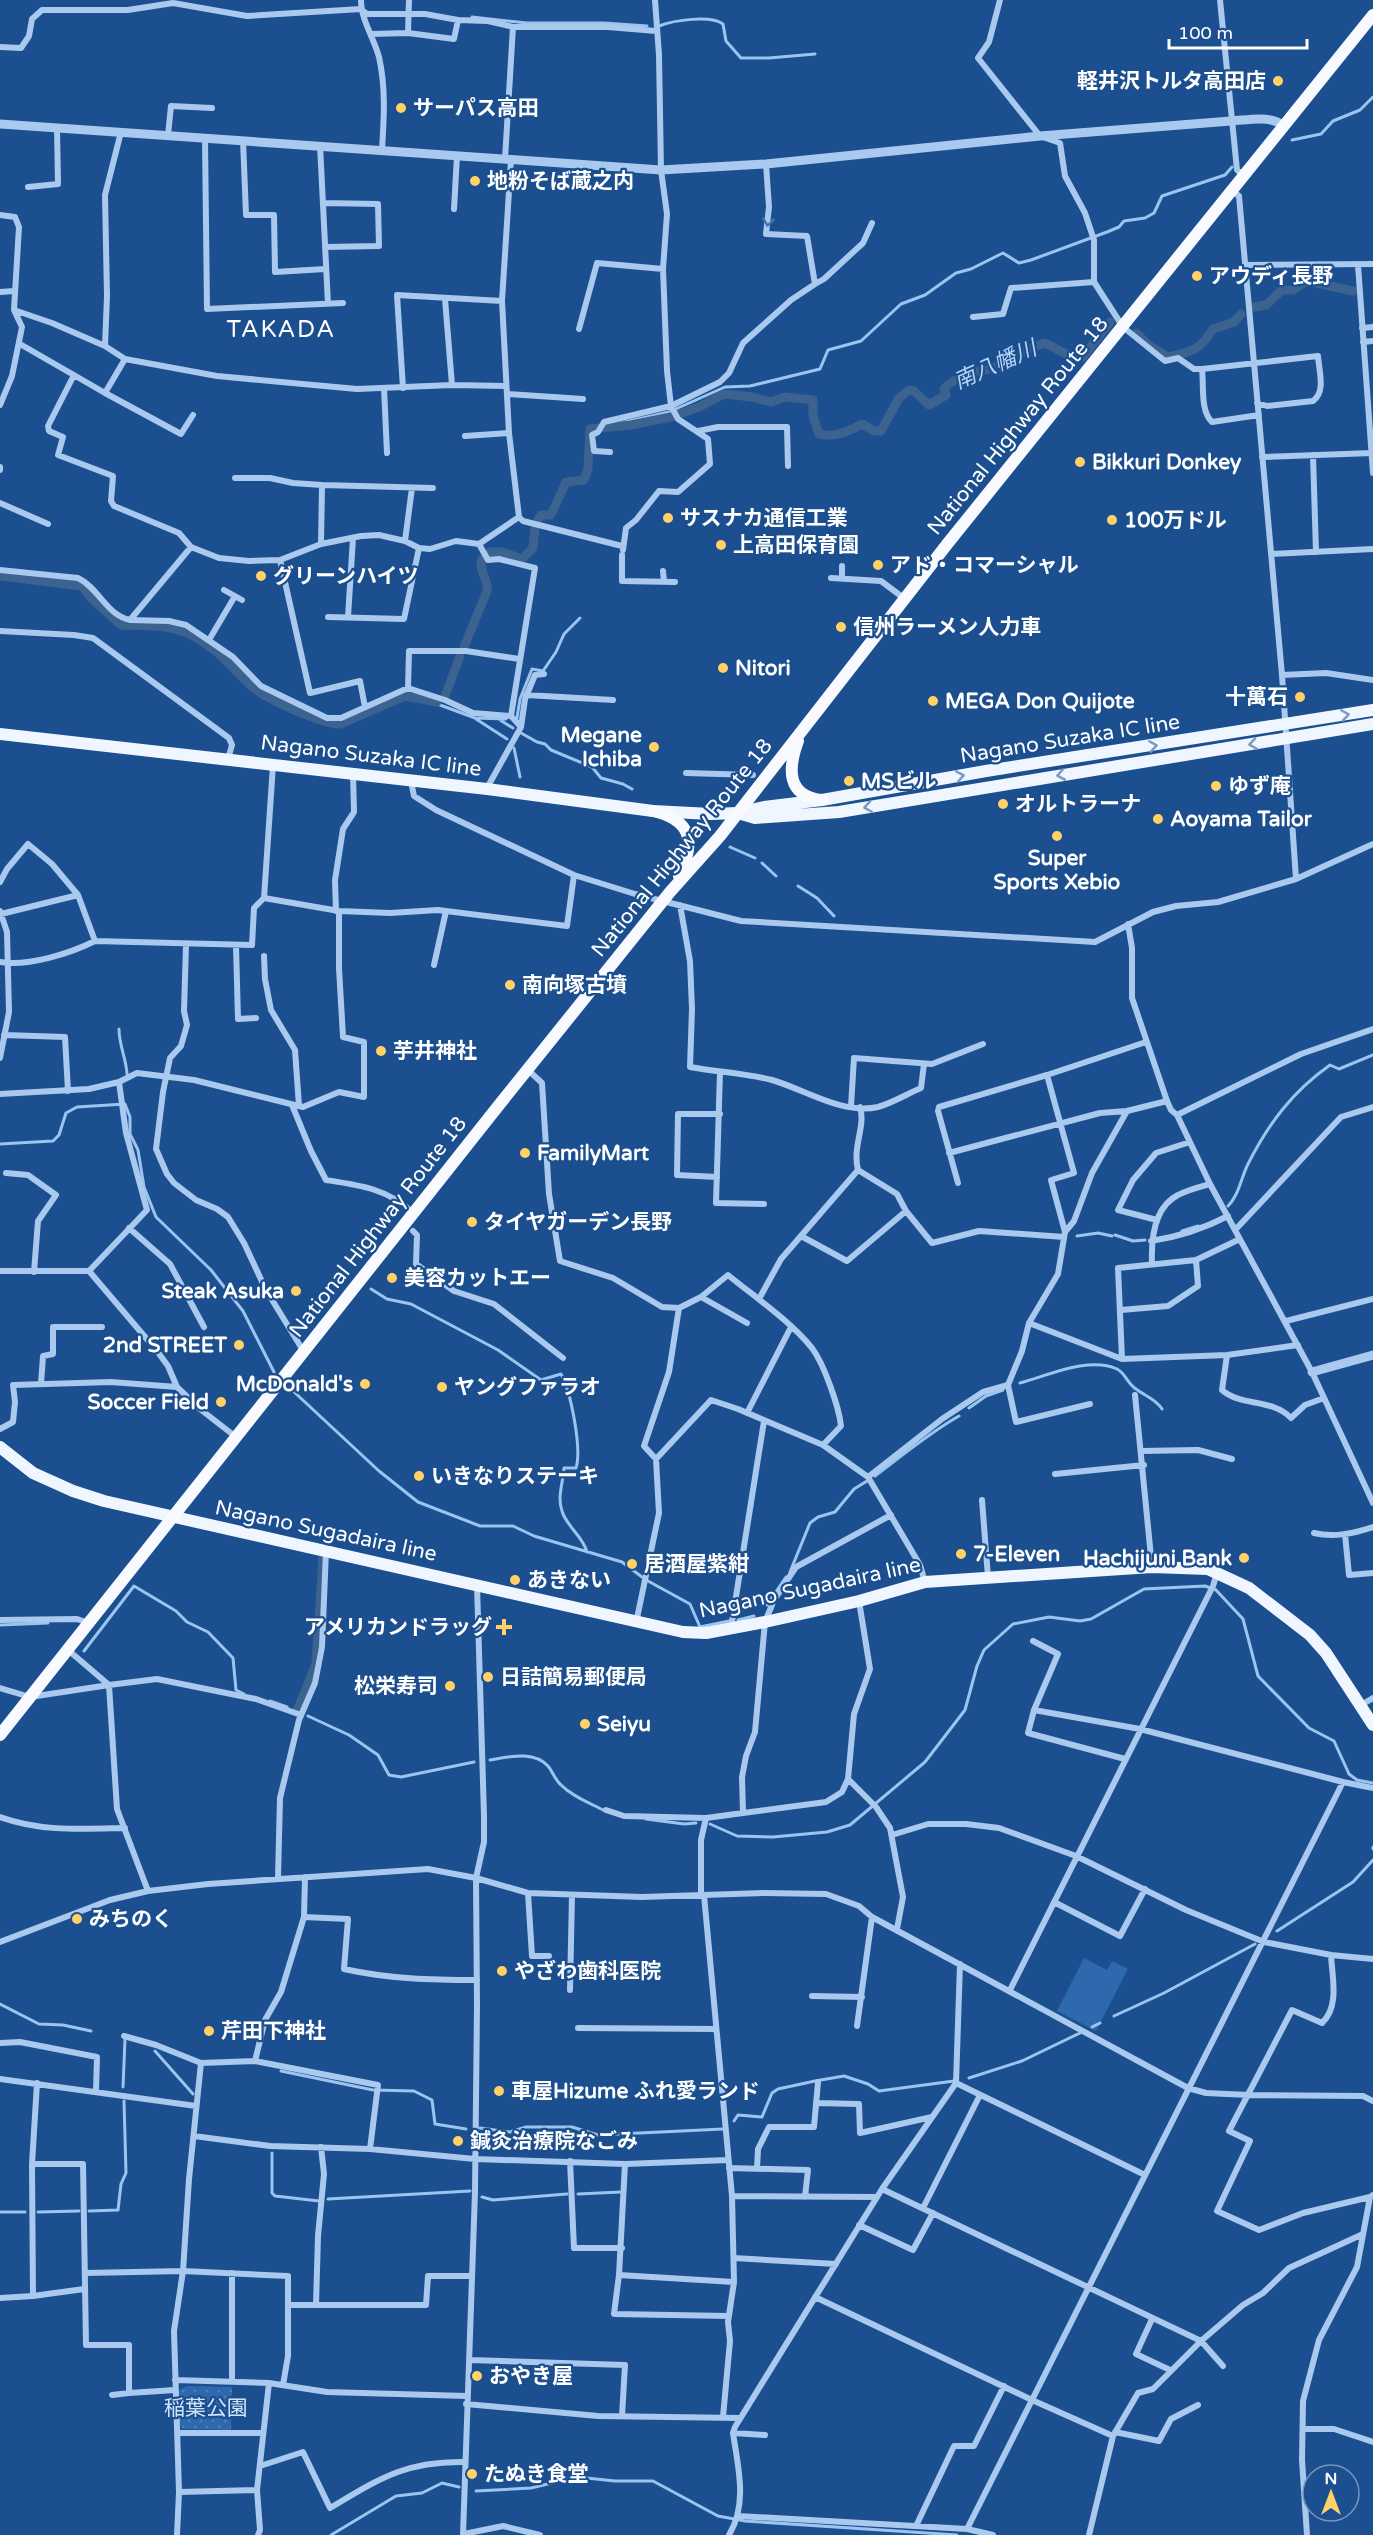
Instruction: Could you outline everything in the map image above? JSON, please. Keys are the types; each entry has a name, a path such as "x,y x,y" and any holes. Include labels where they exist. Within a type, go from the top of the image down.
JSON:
{"highway":[{"name":"National Highway Route 18","path":"0,1735 413,1214 737,813 904,599 1373,15"},
{"path":"805,726 791,761 791,775 803,794 822,800"},
{"path":"653,811 677,819 689,839 685,863 667,897"}],"main road":[{"name":"Nagano Suzaka IC line","path":"0,735 228,759 690,814 737,813 1373,710"},
{"name":"Nagano Suzaka IC line","path":"737,813 755,818 839,812 1373,724"},
{"name":"Nagano Sugadaira line","path":"0,1447 33,1473 72,1491 104,1501 683,1632 706,1633 765,1622 859,1601 925,1582 1152,1567 1184,1567 1217,1573 1249,1588 1309,1634 1326,1653 1373,1725"}],"street":[{"path":"361,0 361,9 378,55 383,77 382,150"},
{"path":"408,33 409,0"},
{"path":"655,0 659,55 661,170 667,214 663,269 667,371 671,407 677,417 708,439 710,464 678,492 659,491 636,520 626,528 622,550 622,581 675,582"},
{"path":"1000,0 989,42 978,58 1040,136 1060,143 1065,176 1085,213 1093,237 1094,282 1105,296 1122,327 1149,350 1165,360 1178,358 1194,369 1254,365 1318,356 1321,389 1319,397 1313,401 1267,406 1257,403"},
{"path":"1220,0 1237,170 1243,175"},
{"path":"0,47 21,48 29,36 32,19 42,10 128,10 173,3 247,16 361,9 367,14 410,14 488,21 513,27 608,27 656,31"},
{"path":"370,34 408,33 454,39 458,20"},
{"path":"513,27 502,301 509,433 519,517 523,521 622,550"},
{"path":"168,135 171,106 212,108"},
{"path":"0,124 661,170 766,164 1040,136 1231,121 1263,119 1276,121 1283,125"},
{"path":"28,187 58,184 57,128"},
{"path":"105,346 105,195 121,132"},
{"path":"205,138 207,309 343,303"},
{"path":"243,140 246,215 274,215 275,272 325,269"},
{"path":"320,145 328,304"},
{"path":"454,209 457,156"},
{"path":"766,164 769,207 766,234 807,236 815,284"},
{"path":"1231,190 1239,196 1282,675 1296,879"},
{"path":"323,204 378,204 379,246 325,247"},
{"path":"0,215 15,217 19,227 14,310 22,327 12,376 0,405"},
{"path":"610,452 594,451 592,435 598,432 604,422 671,407 720,382 729,373 743,343 791,300 824,279 863,243 872,223"},
{"path":"579,329 597,263 663,269"},
{"path":"1245,265 1373,264"},
{"path":"1358,265 1373,473"},
{"path":"973,317 1003,314 1011,288 1094,282"},
{"path":"0,292 14,291"},
{"path":"403,388 397,295 502,301"},
{"path":"445,299 452,385"},
{"path":"14,310 52,323 105,346 125,358 206,374 357,389 452,385 506,386"},
{"path":"1362,328 1373,327"},
{"path":"1363,342 1373,341"},
{"path":"20,344 181,434 193,415"},
{"path":"105,393 125,358"},
{"path":"1202,369 1205,411 1212,422 1258,415"},
{"path":"75,375 48,426 49,431 63,437 58,455 113,476 111,501 114,506 179,533 191,547 219,558 249,561 280,560 321,544 379,535 405,541 419,548 430,549 456,541 470,541 479,544 488,560 499,559 535,568 511,716"},
{"path":"384,388 387,453"},
{"path":"507,394 583,399"},
{"path":"698,431 718,427 787,427 788,466"},
{"path":"465,436 509,433"},
{"path":"1262,457 1372,453"},
{"path":"1313,455 1316,552"},
{"path":"235,478 270,478 293,483 322,485 433,488"},
{"path":"321,544 322,485"},
{"path":"405,541 412,488"},
{"path":"0,503 48,524"},
{"path":"479,544 519,517"},
{"path":"348,617 353,538"},
{"path":"129,620 191,547"},
{"path":"328,617 404,619 419,548"},
{"path":"1271,554 1373,549"},
{"path":"280,560 310,693 360,681 365,707"},
{"path":"842,566 842,578"},
{"path":"0,570 78,578 88,583 115,613 129,620 169,621 186,625 233,657 261,686 327,718 341,718 408,688 445,700 472,713 511,716 521,727"},
{"path":"663,571 664,582"},
{"path":"831,578 881,581 904,599"},
{"path":"224,590 242,600"},
{"path":"209,640 236,596"},
{"path":"0,631 93,638 229,738 232,745 228,759"},
{"path":"408,688 409,651 466,651 519,659"},
{"path":"487,789 521,727 526,695 535,675 544,674"},
{"path":"1282,675 1326,674 1373,680"},
{"path":"526,695 613,700"},
{"path":"0,962 8,964 51,957 79,949 95,941 252,945 254,908 264,898 273,765"},
{"path":"686,773 753,775"},
{"path":"0,1094 68,1091 119,1082 136,1073 213,1084 295,1106 310,1104 339,1092 364,1097 364,1042 343,1037 336,880 343,829 354,812 353,774"},
{"path":"411,780 414,796 436,810 574,875 667,897 680,905 741,921 1095,942 1154,912 1176,906 1218,902 1296,879 1373,844"},
{"path":"0,882 7,869 28,844 52,864 78,895 95,941"},
{"path":"264,898 338,911 390,914 438,910 567,926 574,875"},
{"path":"0,1058 9,1012 7,932 1,912 78,895"},
{"path":"680,905 690,961 692,1009 690,1067 748,1074 778,1082 820,1101 860,1107 878,1107 921,1088 924,1064"},
{"path":"434,965 446,912"},
{"path":"1128,924 1132,948 1132,998 1167,1101 1177,1115 1210,1184 1286,1321 1373,1503"},
{"path":"186,945 184,1011 187,1025 181,1046 170,1058 156,1149 167,1174 174,1183 196,1200 218,1209 228,1217 244,1242 266,1290 304,1352"},
{"path":"236,946 238,1019 256,1018"},
{"path":"264,956 265,979 271,1010 295,1050 295,1106 310,1151 326,1180 367,1186 403,1203 413,1214"},
{"path":"1177,1115 1301,1053 1373,1029"},
{"path":"4,1035 65,1037 68,1091"},
{"path":"958,1183 938,1111 939,1107 1047,1075 1146,1042"},
{"path":"851,1106 854,1058 932,1064 983,1044"},
{"path":"528,1070 542,1083 549,1194 560,1261 613,1278 662,1307 679,1308 700,1297 728,1275 759,1299 814,1350 840,1411 841,1426 823,1445"},
{"path":"720,1072 716,1203 764,1204"},
{"path":"1047,1075 1074,1173 1051,1180 1065,1234 1058,1274 1029,1323 1022,1351 1008,1385 1016,1422 1090,1404"},
{"path":"0,1270 89,1271 147,1210 126,1133 119,1082"},
{"path":"949,1153 1061,1122 1100,1113 1127,1111 1167,1101"},
{"path":"759,1299 781,1259 858,1170 855,1148 863,1115 860,1107"},
{"path":"1236,1229 1341,1117 1373,1107"},
{"path":"1065,1234 1074,1221 1092,1173 1127,1111"},
{"path":"717,1177 677,1175 678,1113 720,1114"},
{"path":"1157,1220 1118,1210 1133,1180 1156,1153 1190,1142"},
{"path":"858,1170 897,1194 906,1211 932,1243 979,1231 1065,1234"},
{"path":"6,1173 28,1175 57,1195 38,1221 34,1272"},
{"path":"1152,1264 1151,1241 1157,1220 1167,1203 1176,1195 1210,1184"},
{"path":"801,1236 847,1261 906,1211"},
{"path":"1151,1241 1170,1238 1207,1226 1228,1216"},
{"path":"129,1228 170,1264 204,1327"},
{"path":"413,1231 417,1235 416,1264 425,1273 454,1291 494,1304 563,1358"},
{"path":"1122,1359 1118,1268 1196,1260 1240,1239"},
{"path":"1121,1310 1168,1306 1198,1286 1196,1260"},
{"path":"89,1271 157,1351 168,1366 177,1387 200,1410 236,1438"},
{"path":"700,1297 747,1323"},
{"path":"1286,1321 1373,1299"},
{"path":"636,1623 659,1513 656,1459 644,1446 669,1372 679,1308"},
{"path":"1029,1323 1122,1359 1227,1355 1298,1345"},
{"path":"41,1384 43,1356 53,1354 53,1327 102,1327"},
{"path":"747,1413 791,1327"},
{"path":"1227,1355 1222,1390 1230,1397 1282,1409 1290,1418 1305,1405 1324,1398"},
{"path":"1312,1372 1373,1355"},
{"path":"0,1429 13,1422 14,1385 111,1382 177,1387"},
{"path":"868,1477 942,1419 982,1392 1008,1385"},
{"path":"1136,1395 1152,1567"},
{"path":"656,1459 711,1400 823,1445 868,1477 920,1565 925,1582"},
{"path":"731,1629 764,1420"},
{"path":"1142,1451 1198,1450 1232,1459"},
{"path":"1055,1474 1144,1465"},
{"path":"982,1500 988,1578"},
{"path":"743,1813 742,1777 746,1756 755,1732 765,1622 774,1600 796,1567 891,1515"},
{"path":"1314,1533 1326,1536 1373,1527"},
{"path":"1345,1534 1349,1575 1373,1573"},
{"path":"278,1878 280,1798 301,1715 315,1683 322,1647 326,1551"},
{"path":"1010,1990 1217,1573"},
{"path":"477,1585 484,1842 476,1878 475,2159 464,2462 464,2534 503,2526 540,2535"},
{"path":"606,1810 624,1816 706,1818 826,1802 842,1792 848,1779 854,1714 870,1669 859,1601"},
{"path":"0,1620 77,1619 89,1623"},
{"path":"1034,1641 1058,1654 1034,1710 1028,1733 1125,1759"},
{"path":"68,1649 109,1685 117,1809 148,1891"},
{"path":"0,1688 30,1697 157,1679 256,1699 301,1715"},
{"path":"1360,1705 1373,1698"},
{"path":"1034,1710 1140,1729 1373,1788"},
{"path":"848,1779 874,1804 890,1828 903,1897 897,1929"},
{"path":"967,2529 1343,1782"},
{"path":"0,1817 32,1827 50,1829 125,1828"},
{"path":"706,1818 701,1840 703,1895 714,1990 732,2196 735,2258 723,2417"},
{"path":"892,1835 928,1824 966,1824 999,1828 1076,1856 1186,1910 1264,1942 1331,1955 1373,1959"},
{"path":"0,1942 110,1900 148,1891 278,1878 428,1869 476,1878 528,1893 572,1895 826,1894 859,1906 872,1917 1188,2088 1206,2092 1249,2095 1363,2096 1373,2101"},
{"path":"255,2061 265,2020 281,1992 304,1917 305,1877"},
{"path":"1054,1902 1120,1935 1145,1889"},
{"path":"528,1893 532,1956 549,1956"},
{"path":"570,1990 572,1895"},
{"path":"304,1917 348,1918 344,1969 377,1977 477,1980"},
{"path":"857,2026 872,1917"},
{"path":"1307,2535 1302,2460 1303,2401 1319,2340 1357,2267 1371,2196 1303,2212 1259,2230 1218,2211 1250,2141 1229,2131 1292,2010 1322,2023 1329,2017 1334,2005 1331,1955"},
{"path":"729,2535 737,2519 741,2482 733,2433 740,2418 882,2189 956,2083 960,1964"},
{"path":"812,1996 862,1997"},
{"path":"578,2028 716,2029"},
{"path":"124,2036 156,2045 201,2063 255,2061 378,2085 369,2149"},
{"path":"0,2043 20,2042 97,2057 96,2091"},
{"path":"177,2535 179,2492 174,2331 183,2271 189,2179 201,2063"},
{"path":"0,2079 196,2106"},
{"path":"757,2169 758,2149 769,2127 814,2127 818,2082"},
{"path":"33,2296 32,2164 37,2083"},
{"path":"956,2083 1145,2175"},
{"path":"923,2208 980,2095"},
{"path":"816,2103 860,2104 860,2133 933,2117"},
{"path":"194,2136 270,2146 369,2149 475,2159 625,2164 728,2160"},
{"path":"316,2306 318,2236 324,2174 321,2146"},
{"path":"570,2161 574,2248 622,2248"},
{"path":"32,2164 83,2164 86,2345 129,2345 129,2393"},
{"path":"625,2164 622,2248 615,2314 729,2316"},
{"path":"729,2168 807,2170 805,2197"},
{"path":"882,2189 1201,2341 1223,2366"},
{"path":"732,2196 877,2197"},
{"path":"859,2225 913,2250 933,2213"},
{"path":"1089,2535 1114,2434 1138,2392 1153,2389 1201,2341 1243,2304 1263,2293 1289,2268 1363,2234"},
{"path":"735,2258 836,2264"},
{"path":"85,2272 183,2271 288,2276 288,2356 283,2385"},
{"path":"232,2273 232,2381"},
{"path":"619,2275 734,2282"},
{"path":"288,2305 426,2305 428,2276 472,2276"},
{"path":"0,2298 84,2289"},
{"path":"815,2297 1032,2400 1114,2434 1159,2441 1171,2419 1198,2405"},
{"path":"1152,2319 1136,2354 1170,2370"},
{"path":"469,2360 625,2365 622,2416"},
{"path":"175,2380 269,2383 327,2392 467,2396"},
{"path":"258,2535 260,2530 257,2490 269,2383"},
{"path":"916,2526 954,2446 974,2446 1004,2386"},
{"path":"112,2395 175,2390"},
{"path":"466,2404 598,2416 740,2418"},
{"path":"1303,2429 1334,2429 1373,2442"},
{"path":"177,2433 263,2433"},
{"path":"733,2433 765,2435"},
{"path":"260,2466 303,2452 330,2508 388,2474 434,2462 464,2462"},
{"path":"179,2492 257,2490"},
{"path":"737,2519 967,2529 993,2535"}],"green space":[{"path":"1084,1958 1107,1970 1112,1961 1128,1969 1096,2031 1057,2011"},
{"name":"稲葉公園","path":"187,2386 232,2387 231,2430 183,2429 180,2425 179,2390"}],"waterway":[{"path":"472,17 527,23 604,23 647,26"},
{"path":"659,26 692,19 717,21 723,24 726,41 741,58 815,54"},
{"path":"1292,140 1321,134 1333,121 1360,110 1373,97"},
{"path":"594,429 669,412 725,387 750,386 820,369 828,350 861,341 901,304 925,295 956,273 971,269 1003,253 1019,263 1031,260 1119,227 1124,221 1145,218 1154,213 1162,196 1225,175 1232,167"},
{"name":"南八幡川","path":"1254,307 1266,305 1282,290 1293,290 1307,281 1353,291"},
{"name":"南八幡川","path":"1136,333 1151,347 1168,357 1195,349 1204,342 1213,329 1234,322 1241,314"},
{"name":"南八幡川","path":"538,520 541,515 551,515 566,482 584,480 588,469 590,429 631,425 671,417 699,407 724,394 771,402 785,397 813,400 813,416 819,434 841,433 862,424 874,431 881,431 899,398 909,390 914,391 929,405 946,395 944,389 956,380 1008,363 1023,352 1045,343 1076,359 1083,357 1110,322"},
{"name":"南八幡川","path":"490,552 502,552 522,559 533,548 535,528"},
{"name":"南八幡川","path":"464,647 487,591 481,567 482,559"},
{"name":"南八幡川","path":"0,576 82,586 92,599 121,625 149,626 185,632 216,652 256,690 279,703 320,720 341,724 405,696 437,702"},
{"path":"517,718 520,699 532,669 543,671 556,652 564,634 580,618"},
{"name":"南八幡川","path":"445,696 460,656"},
{"path":"432,702 475,718 506,719"},
{"path":"476,719 507,739"},
{"path":"500,720 513,728"},
{"path":"521,733 545,744 551,750 592,767 601,778 632,789"},
{"path":"514,748 520,777"},
{"path":"730,847 755,858"},
{"path":"762,863 776,876"},
{"path":"798,886 817,898 834,916"},
{"path":"119,1029 127,1074"},
{"path":"1228,1206 1235,1197 1248,1164 1264,1135 1293,1097 1330,1065 1339,1069 1373,1055"},
{"path":"0,1144 53,1141 59,1135 66,1113 77,1107 125,1104 130,1117 130,1134 138,1150 144,1187 156,1217 211,1270 243,1311 274,1372"},
{"path":"1182,1231 1198,1226"},
{"path":"1077,1236 1098,1233 1112,1236"},
{"path":"1115,1235 1133,1241 1145,1240"},
{"path":"371,1289 387,1299 411,1304 498,1350 541,1380 561,1374 572,1407 578,1448 576,1468 564,1468 560,1495 561,1506 564,1516 587,1552"},
{"path":"1020,1383 1068,1368 1106,1366 1120,1371 1133,1387 1154,1400 1162,1409"},
{"path":"292,1390 379,1471 418,1502 480,1526 513,1526 534,1536 622,1562 642,1577"},
{"path":"969,1408 986,1396 1003,1390"},
{"path":"875,1476 959,1416"},
{"path":"790,1572 810,1523 818,1517 835,1512 854,1489 867,1481"},
{"path":"297,1711 316,1664 323,1558"},
{"path":"767,1605 786,1577"},
{"path":"648,1581 690,1604 700,1627 729,1621"},
{"path":"84,1651 134,1586 176,1611 187,1622 208,1632 233,1658 236,1690 244,1694"},
{"path":"710,1824 737,1836 773,1837 827,1832 850,1825 925,1762 965,1710 977,1666 984,1650 1013,1624 1049,1617 1080,1621 1091,1619 1144,1589 1205,1586 1216,1590 1243,1619 1258,1676 1309,1728 1334,1741 1349,1774 1357,1780 1373,1783"},
{"path":"738,1620 754,1616"},
{"path":"0,1625 48,1623"},
{"path":"270,1701 287,1707"},
{"path":"308,1716 349,1735 378,1755 389,1775 401,1777 474,1762"},
{"path":"490,1760 528,1756 542,1761 566,1789 605,1811"},
{"path":"646,1819 684,1824 696,1823"},
{"path":"1277,1931 1353,1882 1373,1860"},
{"path":"1114,2016 1164,1993 1255,1944"},
{"path":"0,2004 39,2024 63,2025 91,2031"},
{"path":"1092,2027 1100,2023"},
{"path":"969,2078 1022,2061 1080,2033"},
{"path":"123,2087 125,2039"},
{"path":"155,2051 193,2094"},
{"path":"281,2071 373,2090 414,2091 432,2100 435,2124 466,2129"},
{"path":"734,2121 738,2115 762,2117 772,2093 778,2089 815,2081 844,2076 868,2084 879,2091 954,2081"},
{"path":"89,2211 118,2210 121,2184 126,2173 124,2101"},
{"path":"480,2128 510,2132 526,2127 572,2127 598,2135 723,2129"},
{"path":"272,2153 272,2193 275,2196 319,2201"},
{"path":"328,2199 470,2191"},
{"path":"578,2194 621,2192"},
{"path":"482,2197 493,2200 567,2194"},
{"path":"38,2212 79,2211"},
{"path":"0,2212 25,2212"},
{"path":"476,2491 531,2488 577,2477 615,2481 653,2481 718,2516 745,2521 957,2535"},
{"path":"331,2535 396,2496 422,2493 442,2483 459,2487"}],"place":[{"name":"軽井沢トルタ高田店","path":"1278,81"},
{"name":"サーパス高田","path":"401,108"},
{"name":"地粉そば蔵之内","path":"475,181"},
{"name":"アウディ長野","path":"1197,276"},
{"name":"Bikkuri Donkey","path":"1080,462"},
{"name":"サスナカ通信工業","path":"668,518"},
{"name":"100万ドル","path":"1112,520"},
{"name":"上高田保育園","path":"721,545"},
{"name":"アド・コマーシャル","path":"878,565"},
{"name":"グリーンハイツ","path":"261,576"},
{"name":"信州ラーメン人力車","path":"841,627"},
{"name":"Nitori","path":"723,668"},
{"name":"十萬石","path":"1300,697"},
{"name":"MEGA Don Quijote","path":"933,701"},
{"name":"Megane Ichiba","path":"654,747"},
{"name":"MSビル","path":"849,781"},
{"name":"ゆず庵","path":"1216,786"},
{"name":"オルトラーナ","path":"1003,804"},
{"name":"Aoyama Tailor","path":"1158,819"},
{"name":"Super Sports Xebio","path":"1057,836"},
{"name":"南向塚古墳","path":"510,985"},
{"name":"芋井神社","path":"381,1051"},
{"name":"FamilyMart","path":"525,1153"},
{"name":"タイヤガーデン長野","path":"472,1222"},
{"name":"美容カットエー","path":"392,1278"},
{"name":"Steak Asuka","path":"296,1291"},
{"name":"2nd STREET","path":"239,1345"},
{"name":"McDonald's","path":"365,1384"},
{"name":"ヤングファラオ","path":"442,1387"},
{"name":"Soccer Field","path":"221,1402"},
{"name":"いきなりステーキ","path":"419,1476"},
{"name":"7-Eleven","path":"961,1554"},
{"name":"Hachijuni Bank","path":"1244,1558"},
{"name":"居酒屋紫紺","path":"632,1564"},
{"name":"あきない","path":"515,1580"},
{"name":"アメリカンドラッグ","path":"504,1627"},
{"name":"日詰簡易郵便局","path":"488,1677"},
{"name":"松栄寿司","path":"450,1686"},
{"name":"Seiyu","path":"585,1724"},
{"name":"みちのく","path":"77,1919"},
{"name":"やざわ歯科医院","path":"502,1971"},
{"name":"芹田下神社","path":"209,2031"},
{"name":"車屋Hizume ふれ愛ランド","path":"499,2091"},
{"name":"鍼灸治療院なごみ","path":"458,2141"},
{"name":"おやき屋","path":"477,2376"},
{"name":"たぬき食堂","path":"472,2474"}],"district":[{"name":"TAKADA","path":"281,329"}]}
